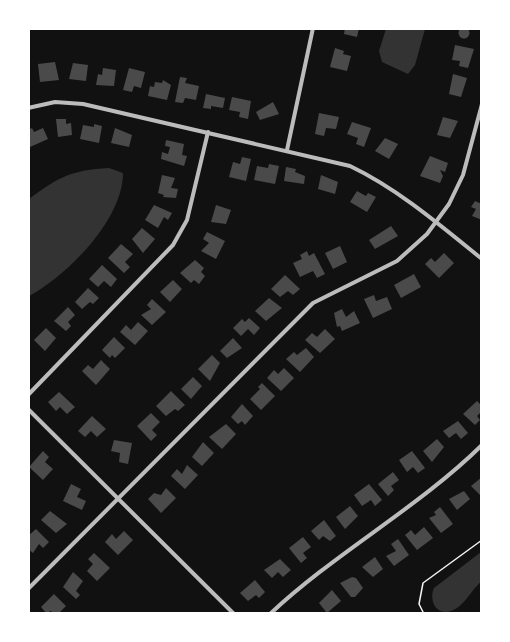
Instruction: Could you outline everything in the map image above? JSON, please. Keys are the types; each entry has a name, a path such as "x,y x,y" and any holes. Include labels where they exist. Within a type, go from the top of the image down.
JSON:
{"street":[{"path":"287,150 313,28"},
{"path":"28,108 51,102 71,102 287,150 358,169 437,222 482,259"},
{"path":"28,589 312,303 397,261 437,222 463,175 482,104"},
{"path":"28,395 172,245 187,220 208,132"},
{"path":"28,409 234,614"},
{"path":"270,614 310,579 455,469 482,445"}],"path":[{"path":"424,614 418,595 423,583 482,540"}],"shaded area":[{"path":"386,29 425,29 415,65 408,74 382,62 379,51"},
{"path":"109,168 123,173 121,191 104,227 76,260 44,287 29,296 29,199 66,176"},
{"path":"481,552 481,582 456,609 445,612 437,609 432,597 434,588"}],"building":[{"path":"464,27 470,33 464,39 458,33"},
{"path":"345,28 359,28 357,37 344,34"},
{"path":"455,45 474,49 468,68 459,66 460,61 452,60"},
{"path":"335,48 351,56 347,71 330,67"},
{"path":"55,62 59,80 40,82 38,64"},
{"path":"73,63 88,65 86,81 69,79"},
{"path":"103,68 116,70 114,86 96,85 98,74 102,75"},
{"path":"129,68 145,72 141,88 134,86 132,92 123,90"},
{"path":"453,74 467,78 461,97 449,94"},
{"path":"180,77 187,78 185,83 199,86 196,100 185,98 183,103 175,102"},
{"path":"163,80 171,85 167,100 148,96 150,86 154,87 155,82 162,83"},
{"path":"206,94 225,98 223,108 211,106 211,109 203,108"},
{"path":"232,97 251,101 248,119 239,117 240,112 229,110"},
{"path":"273,102 279,114 260,120 256,112"},
{"path":"319,113 339,117 336,129 326,128 324,136 315,134"},
{"path":"443,117 458,121 450,138 437,135"},
{"path":"56,119 66,119 66,124 71,123 72,135 58,137"},
{"path":"352,122 371,128 364,147 356,144 358,138 347,134"},
{"path":"94,124 102,126 99,143 80,139 83,125 94,127"},
{"path":"32,128 34,132 43,128 48,139 30,147 28,130"},
{"path":"115,128 132,135 129,147 111,143"},
{"path":"385,138 398,144 389,159 375,151"},
{"path":"166,140 184,144 182,155 187,156 184,166 161,159 162,152 168,154 170,147 165,146"},
{"path":"430,156 448,163 445,172 440,170 443,176 440,183 420,176"},
{"path":"242,157 251,159 246,181 229,177 233,162 240,164"},
{"path":"269,164 279,166 275,184 254,180 257,166 268,168"},
{"path":"286,167 296,169 295,172 305,176 304,184 284,181"},
{"path":"162,175 175,178 171,188 178,189 176,198 163,197 164,195 158,193"},
{"path":"321,175 338,182 335,194 318,189"},
{"path":"357,191 366,196 368,193 376,197 367,212 350,202"},
{"path":"475,201 482,204 482,220 472,216 476,209 471,207"},
{"path":"154,205 172,213 168,220 164,217 158,228 145,220"},
{"path":"216,205 231,210 226,224 211,222"},
{"path":"391,226 398,236 375,249 369,240"},
{"path":"142,228 155,239 143,253 132,239"},
{"path":"207,232 225,241 216,259 201,251 209,243 203,239"},
{"path":"121,244 133,254 125,262 130,267 124,273 108,258"},
{"path":"340,246 347,262 333,269 325,253"},
{"path":"307,251 309,256 314,253 325,274 317,278 313,271 300,277 293,263 302,259 300,255"},
{"path":"444,253 454,263 439,278 425,264 431,258 435,262"},
{"path":"195,260 204,268 201,272 205,276 199,284 194,280 191,283 180,273"},
{"path":"102,265 117,279 111,287 104,281 98,287 89,279"},
{"path":"414,274 421,287 401,298 394,285"},
{"path":"285,275 300,289 293,295 288,291 280,297 271,289"},
{"path":"173,280 182,289 170,302 160,292"},
{"path":"88,288 99,298 82,309 75,302"},
{"path":"374,295 376,301 387,297 392,309 373,318 364,299"},
{"path":"269,298 282,308 266,321 255,311"},
{"path":"152,299 166,312 152,325 141,315 151,309 147,305"},
{"path":"68,307 75,315 68,322 71,326 66,331 54,321"},
{"path":"342,309 346,317 354,311 360,323 342,331 340,326 337,327 334,313"},
{"path":"249,318 260,328 254,335 248,329 241,336 233,328 242,319 245,322"},
{"path":"138,322 148,331 135,345 120,332 126,325 131,330"},
{"path":"46,328 56,338 45,351 34,340"},
{"path":"325,329 335,339 320,353 305,340 312,333 317,337"},
{"path":"114,337 125,348 115,358 112,355 110,358 102,350"},
{"path":"233,338 242,348 227,358 220,351"},
{"path":"306,348 314,357 300,372 286,359 294,352 297,355"},
{"path":"212,355 220,363 210,381 198,369"},
{"path":"101,360 110,369 96,385 82,371 88,365 93,369"},
{"path":"284,368 294,378 281,391 267,378 274,370 278,374"},
{"path":"193,377 202,386 191,399 181,389"},
{"path":"262,383 275,396 261,410 250,399 260,389 258,387"},
{"path":"171,391 185,405 166,416 156,406"},
{"path":"59,392 75,407 67,414 60,407 56,411 48,402"},
{"path":"477,401 482,406 482,411 477,416 480,420 475,425 463,414"},
{"path":"242,404 253,416 245,425 242,421 238,424 231,417"},
{"path":"151,413 160,422 152,430 157,435 151,441 137,426"},
{"path":"92,416 106,429 97,437 91,431 85,437 78,431"},
{"path":"458,421 468,433 461,439 456,433 449,438 443,431"},
{"path":"226,424 236,434 222,449 209,437"},
{"path":"437,439 444,447 432,462 423,451"},
{"path":"114,440 132,443 128,464 119,462 120,453 111,451"},
{"path":"203,442 214,453 202,466 192,457"},
{"path":"43,451 49,457 45,462 53,469 43,480 29,467"},
{"path":"412,451 425,468 418,473 413,467 407,472 399,460"},
{"path":"187,465 198,475 185,489 171,476 177,469 182,474"},
{"path":"393,472 399,480 391,486 394,490 388,496 378,484"},
{"path":"482,477 482,497 471,486"},
{"path":"71,484 81,489 77,497 86,501 82,510 63,501"},
{"path":"369,484 382,500 375,506 371,500 362,506 354,495"},
{"path":"166,488 176,498 161,513 148,499 154,493 161,495"},
{"path":"464,491 470,499 457,510 449,499"},
{"path":"350,506 358,516 345,529 336,517"},
{"path":"440,507 453,524 441,533 429,518 436,515 434,512"},
{"path":"50,511 67,524 56,533 41,520"},
{"path":"324,520 336,536 330,541 323,536 319,540 311,531"},
{"path":"424,527 433,538 417,550 405,535 411,530 415,535"},
{"path":"36,529 49,542 43,548 39,544 33,553 28,549 28,536"},
{"path":"124,531 133,540 118,555 105,542 112,534 116,539"},
{"path":"303,537 311,547 303,553 307,558 301,563 289,548"},
{"path":"398,539 409,555 394,566 386,556 396,551 391,544"},
{"path":"94,553 110,568 97,581 87,571 93,564 88,559"},
{"path":"375,557 383,569 373,577 362,567"},
{"path":"280,559 291,570 283,577 278,572 272,578 264,570"},
{"path":"73,572 83,581 76,591 80,595 76,599 63,587"},
{"path":"352,577 356,578 363,588 355,597 351,597 340,583"},
{"path":"255,580 265,592 259,598 256,595 248,601 240,593"},
{"path":"332,590 341,601 327,613 319,603"},
{"path":"54,594 66,606 58,614 50,611 47,614 41,607"}]}
